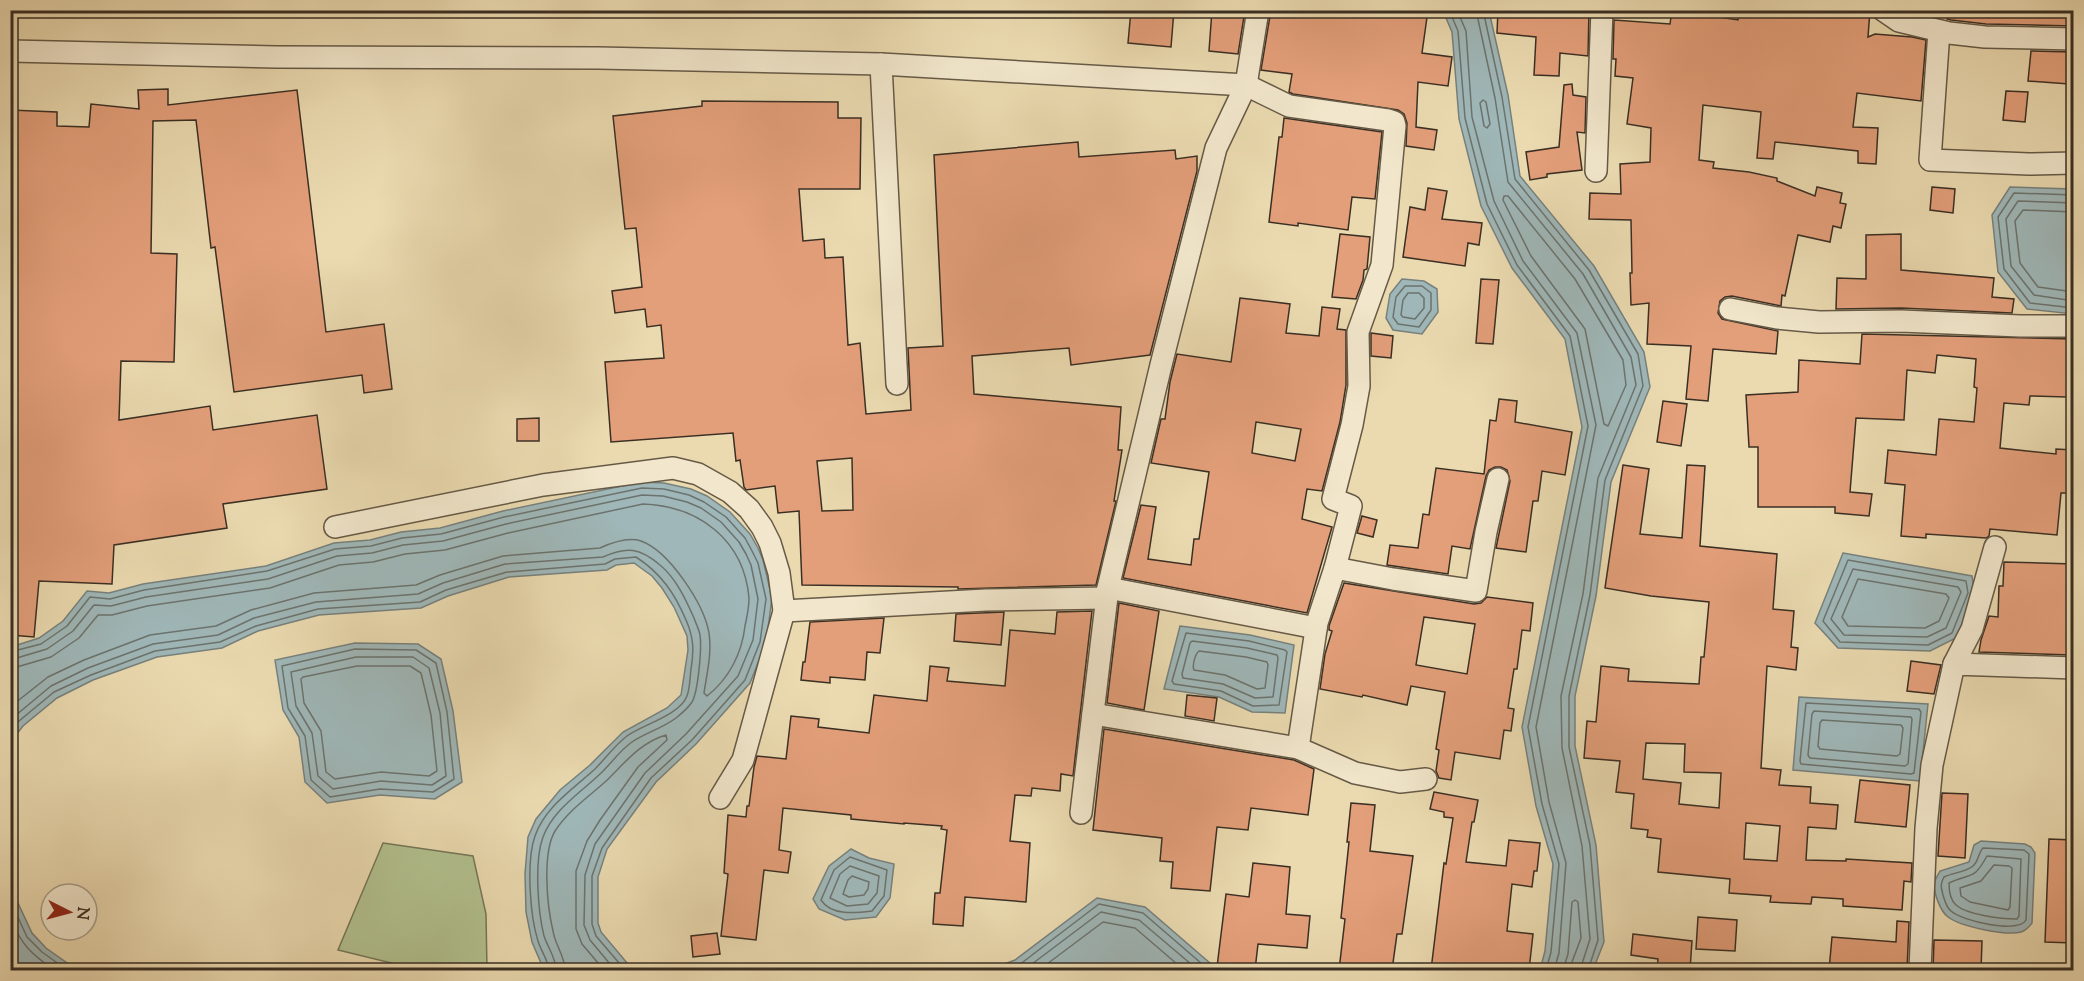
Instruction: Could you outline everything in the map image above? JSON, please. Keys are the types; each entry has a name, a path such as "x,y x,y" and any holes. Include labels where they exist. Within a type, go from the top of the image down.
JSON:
{"street":[{"path":"1081,813 1107,593 1216,148 1246,85 1258,10"},
{"path":"1596,171 1602,10"},
{"path":"1883,10 1899,21 1940,31 1985,37 2073,39"},
{"path":"1940,31 1930,160 2030,164 2073,163"},
{"path":"10,51 276,57 610,59 881,64 1246,85 1289,106 1394,122 1382,265 1358,332 1359,386 1352,425 1333,498 1351,506 1316,628 1298,748"},
{"path":"881,64 897,384"},
{"path":"1730,309 1777,318 1819,322 1900,321 2073,326"},
{"path":"335,527 543,485 673,468 698,474 730,492 749,509 762,526 770,543 779,573 784,611 743,760 720,798"},
{"path":"1335,568 1476,591 1498,479"},
{"path":"1920,970 1926,828 1932,765 1954,664 1971,629 1995,547"},
{"path":"784,611 1107,593 1316,628"},
{"path":"1954,664 2073,668"},
{"path":"1093,714 1298,748 1355,772 1400,782 1426,779"}],"green space":[{"path":"383,843 473,856 486,914 487,970 420,970 338,950"}],"water":[{"path":"1443,11 1489,11 1508,95 1520,176 1594,266 1644,352 1650,387 1611,482 1596,596 1575,696 1575,746 1596,845 1604,942 1593,970 1540,970 1545,951 1553,864 1536,806 1522,727 1582,427 1565,339 1512,268 1481,206 1459,119 1452,32"},
{"path":"2010,187 2073,189 2073,314 2027,309 1998,272 1992,215"},
{"path":"1402,279 1424,281 1437,289 1438,312 1422,334 1393,330 1386,318 1390,294"},
{"path":"641,482 664,483 691,489 707,496 730,512 750,534 758,548 772,598 766,643 750,683 696,744 656,782 607,849 598,877 598,923 601,932 633,970 544,970 532,942 526,912 525,874 528,837 536,819 560,790 590,765 623,732 667,708 681,695 688,650 687,636 674,607 662,588 652,576 634,563 616,565 607,570 509,577 448,596 421,608 319,615 258,631 222,648 157,657 93,680 57,698 23,726 16,735 11,770 11,647 39,638 63,621 87,591 109,593 143,584 266,566 334,543 370,540 401,532 440,528 503,511"},
{"path":"1843,553 1972,576 1975,593 1956,638 1930,651 1838,648 1815,623"},
{"path":"1180,626 1250,635 1294,645 1285,713 1252,712 1219,697 1164,689"},
{"path":"355,643 418,644 441,659 453,711 462,782 435,799 380,795 327,803 305,782 299,737 283,710 275,660"},
{"path":"1799,697 1928,704 1920,781 1793,770"},
{"path":"1981,841 2025,844 2035,853 2032,923 2023,931 2006,933 1973,927 1954,921 1945,914 1940,906 1934,884 1940,871 1969,862 1974,845"},
{"path":"851,849 869,858 894,864 890,898 876,917 845,920 819,909 813,899 829,866"},
{"path":"10,886 32,933 39,942 77,970 11,970"},
{"path":"1097,898 1145,907 1218,970 988,970 1015,960"}],"building":[{"path":"1131,10 1174,10 1171,47 1128,43"},
{"path":"1212,10 1245,10 1238,54 1209,51"},
{"path":"1271,10 1428,10 1422,53 1452,57 1448,86 1418,82 1416,127 1437,130 1434,150 1406,146 1407,123 1404,114 1398,110 1293,94 1289,92 1292,74 1261,70"},
{"path":"1498,10 1589,10 1588,56 1560,53 1559,76 1534,75 1536,37 1497,33"},
{"path":"1672,10 1738,20 1739,10 1870,10 1868,37 1875,34 1926,40 1921,101 1857,93 1853,127 1878,128 1876,164 1858,163 1858,151 1775,142 1773,159 1757,158 1761,112 1703,105 1699,160 1714,162 1713,168 1777,178 1777,181 1815,196 1817,187 1842,193 1840,203 1846,204 1841,228 1833,226 1830,242 1798,235 1781,306 1732,296 1720,301 1718,313 1722,319 1778,331 1776,354 1713,349 1708,401 1686,399 1691,346 1647,344 1649,303 1631,305 1631,220 1589,219 1590,193 1621,194 1620,164 1650,162 1651,128 1627,124 1633,78 1615,76 1614,20 1670,24"},
{"path":"1948,10 2073,12 2073,26 1986,24 1951,20 1947,19"},
{"path":"2031,51 2072,52 2069,84 2028,81"},
{"path":"1572,84 1573,95 1586,97 1585,133 1577,132 1582,170 1547,174 1547,177 1530,180 1526,152 1559,147 1564,85"},
{"path":"168,89 168,105 297,90 326,332 384,324 392,389 364,393 362,375 234,392 215,247 211,248 196,120 153,121 151,253 177,254 174,362 121,361 119,420 210,406 213,430 317,415 327,489 223,504 227,528 114,545 112,584 39,581 34,637 10,635 10,496 15,453 10,452 10,110 57,112 57,126 89,127 91,104 139,109 138,90"},
{"path":"2006,91 2028,92 2025,122 2003,120"},
{"path":"702,101 838,102 838,118 861,118 860,189 799,189 803,241 824,239 825,258 843,257 848,345 860,343 866,414 911,410 908,348 943,346 934,155 1078,142 1079,157 1175,150 1176,159 1197,156 1197,171 1150,355 1071,365 1069,348 972,356 974,394 1121,407 1118,450 1122,450 1114,501 1116,501 1096,585 958,589 958,587 802,585 799,511 778,513 775,486 746,490 740,460 736,461 733,433 611,442 605,362 664,358 661,325 647,327 645,309 615,313 612,291 642,287 636,228 625,229 613,116 702,106","holes":["852,458 853,510 822,511 817,461"]},
{"path":"1284,118 1382,132 1375,199 1352,197 1348,230 1298,223 1298,226 1269,222 1279,137 1282,137"},
{"path":"1932,187 1955,189 1953,213 1930,210"},
{"path":"1428,188 1447,191 1442,219 1482,223 1479,245 1468,243 1465,266 1403,257 1410,207 1425,210"},
{"path":"1340,234 1370,237 1367,269 1364,270 1356,299 1332,297"},
{"path":"1901,234 1901,270 1994,278 1992,297 2014,299 2012,313 1901,308 1836,309 1837,278 1866,279 1866,235"},
{"path":"1481,279 1499,280 1493,344 1476,343"},
{"path":"1240,298 1290,304 1286,333 1319,336 1322,307 1340,309 1337,329 1346,330 1346,385 1340,422 1322,491 1307,489 1302,519 1332,527 1307,613 1123,578 1141,505 1156,507 1148,559 1191,565 1194,539 1199,539 1209,472 1151,463 1161,419 1165,419 1170,382 1177,354 1231,362","holes":["1256,422 1301,429 1295,461 1252,453"]},
{"path":"1371,333 1393,336 1391,358 1371,356"},
{"path":"1862,334 2073,339 2073,363 2069,363 2067,397 2030,396 2029,405 2004,403 2000,448 2056,454 2056,449 2073,450 2073,493 2061,493 2057,535 1990,529 1989,536 1986,538 1926,534 1926,538 1901,536 1905,485 1885,483 1888,450 1936,455 1939,419 1974,422 1977,388 1974,387 1976,359 1937,355 1935,373 1907,370 1904,420 1856,418 1850,492 1872,494 1869,516 1835,513 1835,507 1758,507 1758,447 1749,447 1746,395 1798,392 1799,360 1860,364"},
{"path":"1499,399 1517,401 1515,422 1572,432 1565,475 1542,471 1538,501 1533,501 1526,552 1496,548 1510,481 1507,470 1495,467 1489,470 1486,476 1470,549 1452,546 1448,574 1387,565 1390,545 1418,548 1423,514 1429,515 1436,468 1484,474 1490,420 1496,421"},
{"path":"1663,401 1687,404 1681,446 1657,442"},
{"path":"539,418 539,441 517,441 517,419"},
{"path":"1623,465 1649,469 1640,534 1682,538 1687,465 1705,466 1700,546 1777,554 1773,609 1794,611 1791,647 1798,648 1796,670 1767,666 1761,768 1781,770 1779,785 1811,787 1810,803 1838,805 1836,829 1808,827 1806,860 1846,861 1846,859 1912,863 1911,882 1904,881 1902,910 1843,906 1843,899 1812,897 1811,904 1770,902 1771,896 1729,893 1730,879 1658,872 1661,839 1647,837 1648,830 1631,828 1634,794 1616,792 1620,761 1584,758 1587,721 1596,722 1601,666 1629,669 1628,681 1699,684 1709,602 1605,588","holes":["1646,743 1685,744 1684,772 1721,773 1719,808 1679,804 1681,783 1643,779","1746,823 1780,826 1777,861 1744,859"]},
{"path":"1362,516 1377,520 1373,537 1357,533"},
{"path":"2004,562 2073,564 2072,655 1979,652 1989,616 1998,617 1999,586 2003,586"},
{"path":"1344,583 1474,604 1481,603 1487,597 1533,603 1530,631 1522,630 1517,669 1514,669 1508,708 1514,709 1511,731 1504,730 1500,759 1455,752 1451,780 1439,778 1436,771 1439,750 1436,749 1445,692 1411,686 1407,705 1363,695 1362,697 1320,689 1325,654 1332,631 1329,630","holes":["1424,617 1475,624 1467,674 1416,665"]},
{"path":"1119,603 1159,611 1144,710 1107,703"},
{"path":"1092,611 1073,776 1061,774 1060,791 1032,788 1031,796 1015,795 1010,841 1030,843 1026,902 965,897 963,926 933,924 935,893 940,893 947,830 941,829 942,826 851,819 851,815 783,808 779,850 791,852 788,873 764,870 756,940 721,936 728,874 724,873 728,815 746,817 757,756 786,759 791,716 819,719 818,727 869,733 874,695 927,701 930,666 949,668 947,681 1005,686 1010,630 1055,634 1057,612"},
{"path":"1004,612 1001,645 954,641 956,614"},
{"path":"884,618 880,653 867,652 865,680 830,677 830,683 801,680 810,622"},
{"path":"1911,661 1941,665 1934,694 1907,691"},
{"path":"1187,695 1217,698 1214,721 1185,716"},
{"path":"1104,729 1294,760 1314,769 1308,815 1251,808 1248,830 1217,827 1210,891 1171,888 1173,862 1160,861 1162,838 1093,830"},
{"path":"1860,780 1910,785 1906,827 1855,822"},
{"path":"1434,792 1478,800 1466,862 1506,866 1509,840 1540,843 1537,871 1534,871 1532,887 1512,884 1507,931 1533,934 1529,970 1431,970 1444,863 1446,864 1453,818 1444,817 1444,812 1430,809"},
{"path":"1942,793 1968,794 1965,858 1938,856"},
{"path":"1351,803 1375,805 1370,851 1413,856 1402,934 1397,934 1392,970 1339,970 1345,919 1341,918"},
{"path":"2049,839 2073,840 2073,943 2045,942"},
{"path":"1253,863 1290,867 1286,914 1310,916 1307,948 1258,944 1255,970 1217,967 1226,894 1249,897"},
{"path":"1698,917 1737,920 1735,951 1696,949"},
{"path":"1897,921 1909,922 1907,970 1829,970 1832,937 1896,942"},
{"path":"717,933 720,954 693,957 691,936"},
{"path":"1633,934 1692,941 1690,970 1657,968 1658,959 1631,955"},
{"path":"1934,940 1982,941 1981,970 1933,970"}]}
